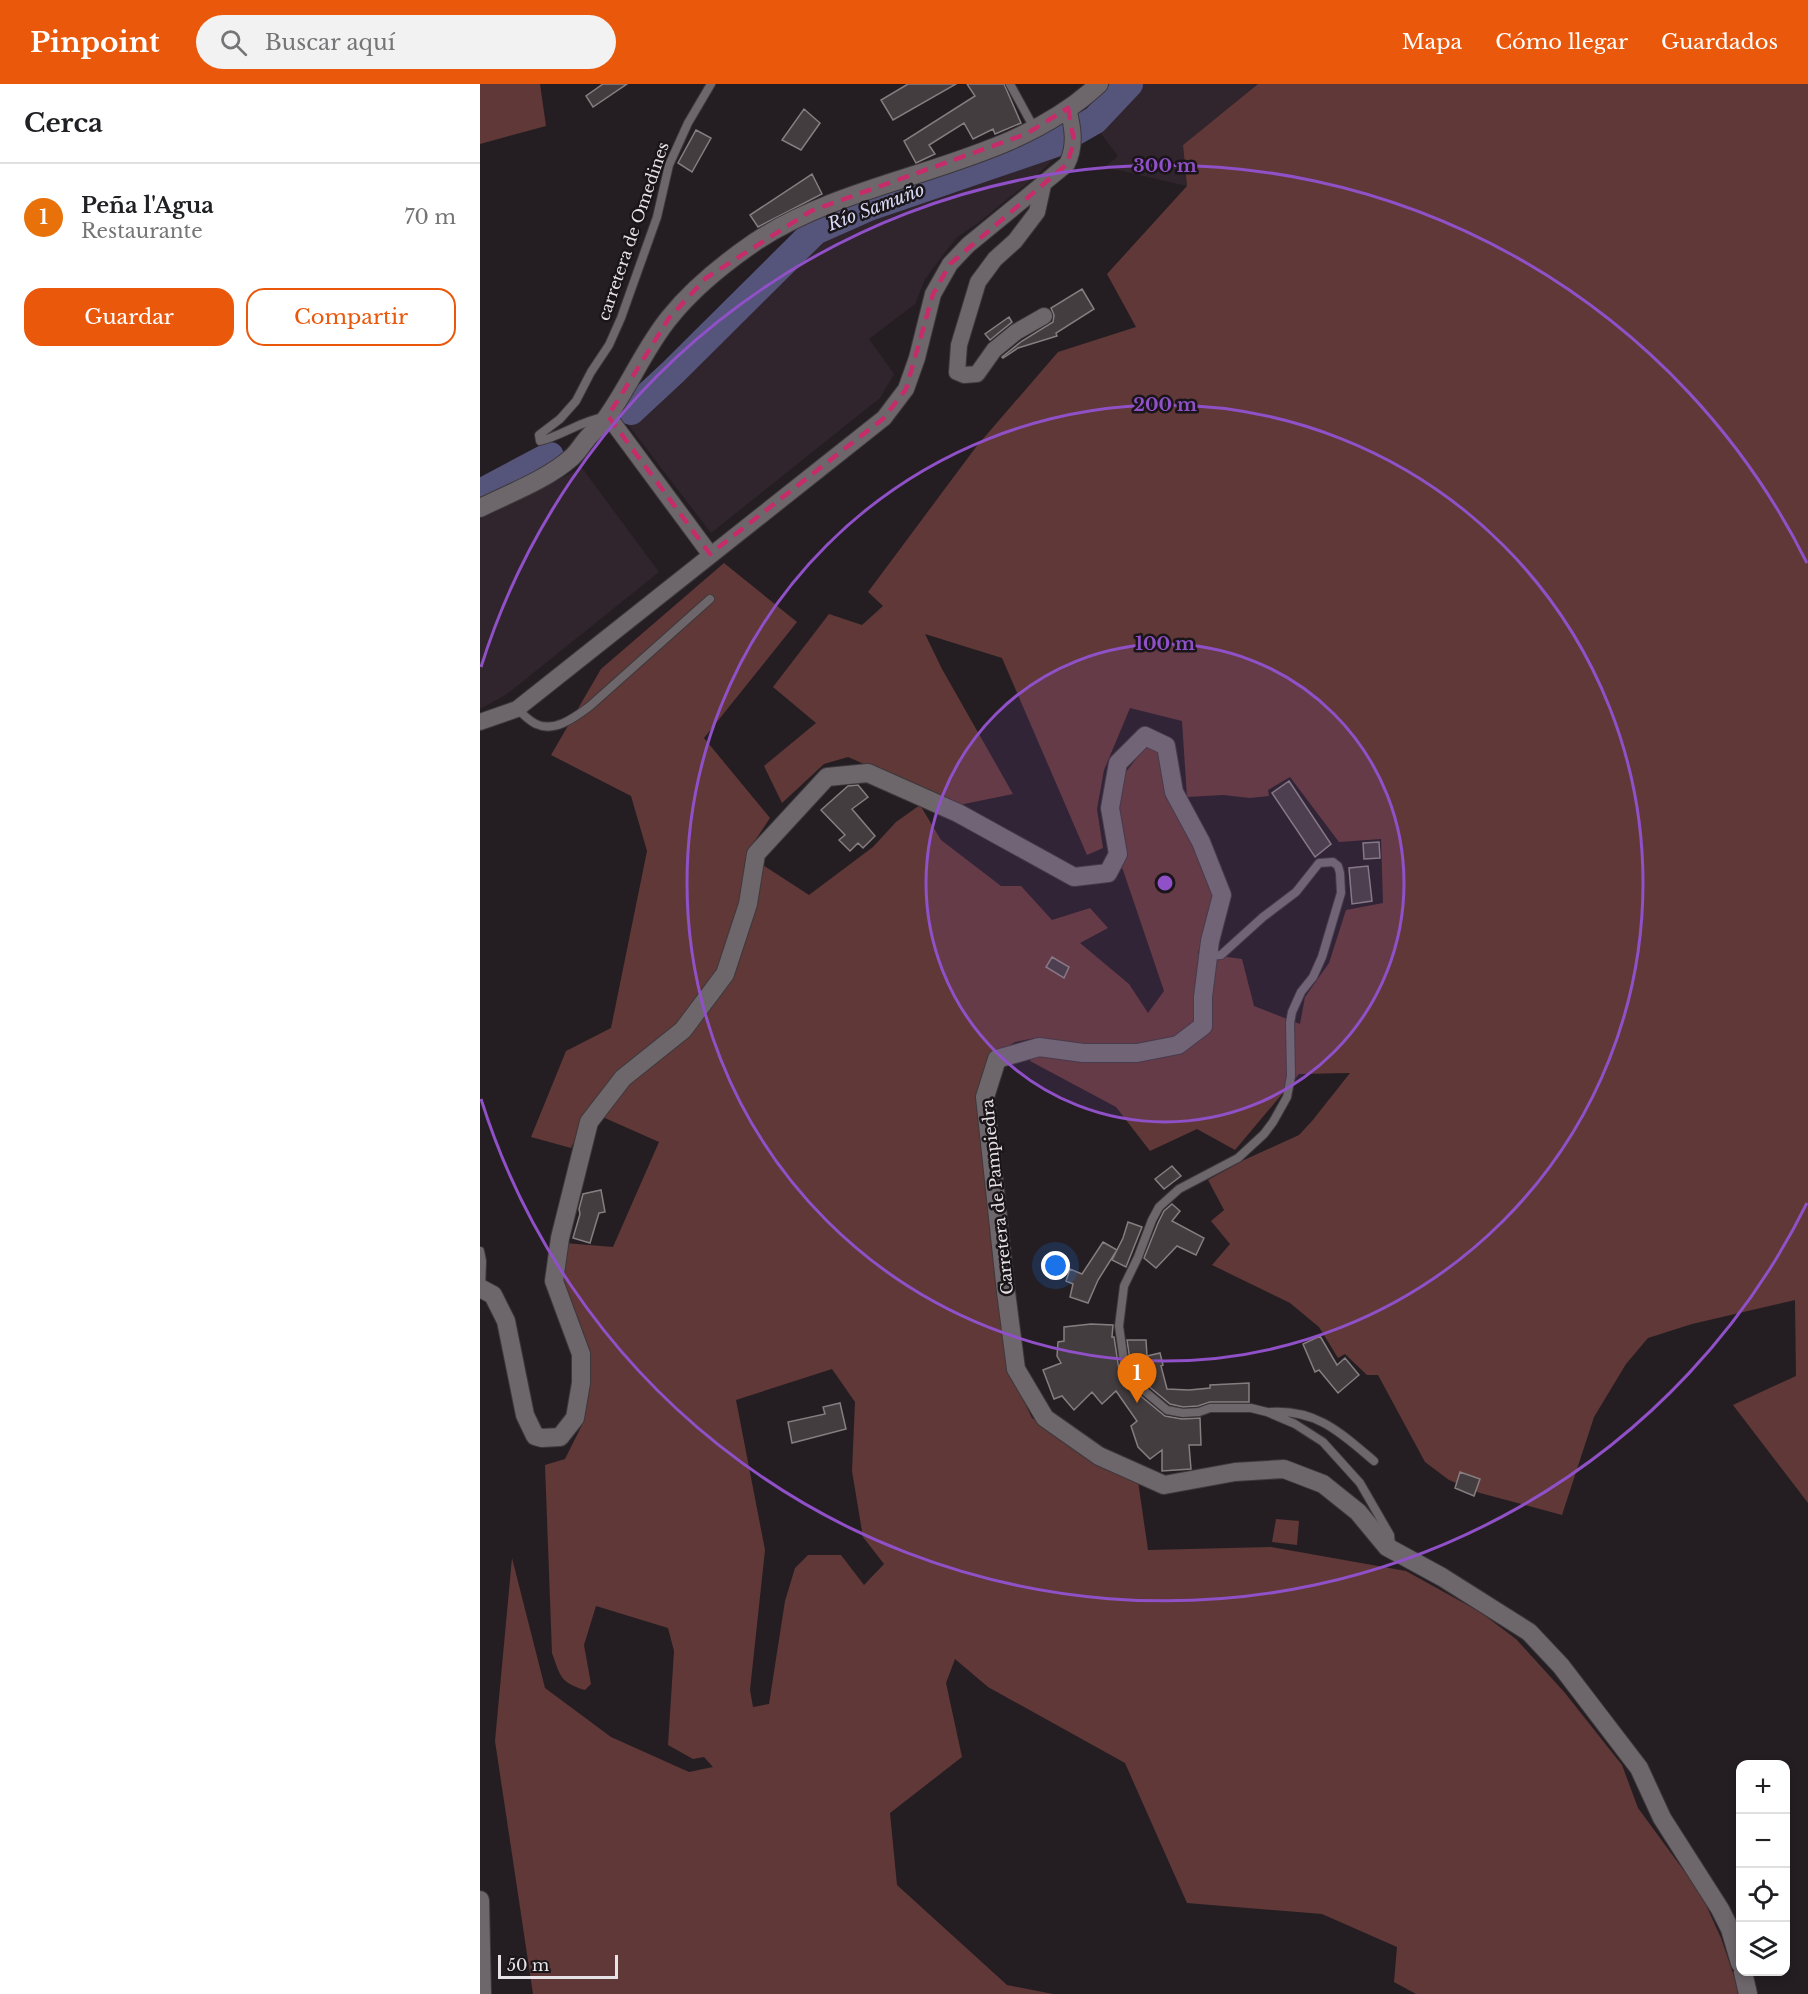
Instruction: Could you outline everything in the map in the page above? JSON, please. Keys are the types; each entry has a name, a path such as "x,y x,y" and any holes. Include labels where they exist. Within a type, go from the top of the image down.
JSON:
{"street":[{"path":"480,508 548,474 571,457 608,416 669,318 706,278 757,241 811,211 854,194 941,166 1070,115 1099,84"},
{"path":"480,722 517,709 884,418 906,389 917,358 933,294 950,264 968,245 1067,164 1073,152 1074,141 1070,115"},
{"path":"1043,185 1037,213 1015,241 995,259 978,282 959,345 957,372 964,375 977,374 994,350 1016,332 1044,316"},
{"path":"608,416 710,554"},
{"name":"Carretera de Pampiedra","path":"481,1288 493,1296 506,1321 525,1415 531,1429 535,1436 542,1438 560,1437 575,1419 581,1383 581,1354 554,1281 560,1238 589,1122 622,1078 683,1030 725,974 748,904 756,854 826,777 868,773 958,813 1074,877 1108,873 1118,854 1110,808 1118,763 1145,736 1166,746 1174,792 1201,842 1221,895 1210,941 1203,997 1203,1026 1178,1045 1137,1053 1083,1053 1039,1047 997,1059 985,1097 1016,1369 1045,1418 1100,1456 1164,1485 1235,1472 1284,1470 1323,1484 1358,1512 1387,1547 1501,1613 1529,1632 1561,1666 1639,1768 1662,1818 1720,1909 1730,1929 1736,1949"},
{"path":"480,1900 482,1994"},
{"path":"1744,1976 1748,1994"}],"lane":[{"name":"carretera de Omedines","path":"608,416 589,419 565,432 540,441 539,435 560,419 576,401 591,372 609,345 657,217 669,165 688,123 711,84"},
{"path":"1010,84 1035,129"},
{"path":"517,709 535,724 548,727 573,718 590,706 710,599"},
{"path":"1208,957 1221,955 1263,917 1296,892 1318,862 1328,861 1338,866 1342,885 1328,944 1313,977 1301,992 1292,1012 1290,1023 1291,1076 1287,1097 1264,1134 1238,1158 1179,1189 1159,1207 1122,1295 1119,1326 1125,1369 1129,1378 1148,1396 1175,1413 1238,1407 1267,1412 1287,1411 1314,1417 1325,1422 1374,1461"},
{"path":"480,1251 481,1288"},
{"path":"1267,1412 1312,1433 1338,1456 1369,1498 1390,1535 1392,1550"}],"highlighted area":[{"path":"1068,108 1074,141 1067,164 950,264 933,294 906,389 884,418 710,554 608,416 669,318 706,278 811,211 1026,134"}],"shaded area":[{"path":"480,84 540,84 546,126 480,144"},
{"path":"1138,84 1258,84 1183,145 1187,186 1105,167 1118,156 1096,127"},
{"path":"1258,84 1808,84 1808,1503 1733,1405 1796,1376 1795,1300 1692,1324 1648,1338 1626,1364 1594,1417 1562,1515 1480,1493 1449,1480 1425,1462 1378,1375 1367,1375 1345,1354 1338,1358 1319,1327 1290,1303 1212,1265 1230,1244 1211,1221 1224,1210 1208,1180 1244,1160 1299,1135 1350,1073 1299,1074 1235,1150 1197,1129 1150,1151 1116,1107 1030,1061 1040,1037 1015,1042 992,1056 980,1081 977,1102 992,1217 998,1302 1009,1370 1032,1418 1097,1462 1138,1481 1148,1550 1271,1547 1406,1571 1480,1612 1516,1639 1565,1693 1622,1765 1638,1808 1701,1894 1721,1938 1738,1994 1416,1994 1394,1982 1397,1947 1322,1914 1187,1903 1125,1763 988,1687 955,1659 946,1683 962,1757 890,1813 897,1885 1007,1985 1053,1994 533,1994 495,1741 512,1558 545,1688 611,1737 689,1772 713,1767 704,1757 693,1759 668,1745 674,1651 668,1628 596,1606 584,1645 591,1684 585,1690 570,1684 562,1677 552,1653 545,1465 565,1459 582,1425 587,1357 561,1280 565,1243 613,1247 659,1142 589,1111 571,1148 531,1137 566,1051 611,1028 647,851 631,796 551,755 601,669 724,563 797,622 704,738 770,818 746,854 809,895 873,847 896,822 920,805 941,840 1001,886 1021,886 1052,920 1090,908 1108,928 1080,943 1129,984 1148,1013 1164,991 1107,830 1125,773 1147,745 1160,751 1169,793 1215,896 1198,953 1242,959 1254,1006 1300,1024 1305,997 1329,963 1346,910 1383,903 1381,839 1339,842 1290,777 1268,790 1269,796 1187,797 1182,721 1130,708 1104,770 1097,809 1103,848 1087,855 1002,658 925,634 942,669 1013,794 959,805 848,757 824,764 782,803 764,766 816,723 773,687 829,614 862,625 883,606 868,592 976,447 1058,352 1136,327 1107,274 1187,186 1183,145","holes":["832,1369 855,1402 852,1471 863,1537 884,1564 864,1585 841,1555 808,1555 795,1568 785,1601 769,1704 753,1707 750,1690 765,1550 736,1400"]},
{"path":"1060,149 1058,155 1036,176 957,237 925,279 915,304 869,339 894,374 880,398 711,533 626,422 675,377 816,236 874,211"},
{"path":"582,468 659,572 507,694 480,709 480,519"},
{"path":"1276,1519 1299,1521 1297,1545 1272,1542"}],"building":[{"path":"603,84 627,84 593,107 586,96"},
{"path":"908,84 956,84 893,120 881,100"},
{"path":"967,84 1004,84 1021,123 995,134 993,129 973,139 964,123 929,145 935,154 916,163 904,141 975,96"},
{"path":"804,109 820,123 801,150 782,140"},
{"path":"696,130 711,138 692,172 678,163"},
{"path":"812,174 822,194 758,227 750,215"},
{"path":"1082,289 1094,309 1056,333 1057,336 1018,348 1002,357 1022,341 1053,322 1054,315 1051,308"},
{"path":"1009,317 1012,322 990,340 985,334"},
{"path":"1289,781 1331,844 1315,857 1272,793"},
{"path":"858,785 868,797 852,809 875,836 863,848 858,843 850,851 839,840 845,835 821,810 848,786"},
{"path":"1379,842 1380,858 1364,859 1363,843"},
{"path":"1368,866 1372,901 1352,904 1349,868"},
{"path":"1052,957 1069,967 1064,978 1046,967"},
{"path":"1172,1166 1181,1176 1164,1189 1155,1179"},
{"path":"601,1190 605,1212 599,1213 590,1243 573,1238 583,1194"},
{"path":"1172,1204 1180,1211 1172,1221 1204,1238 1196,1255 1177,1246 1156,1268 1144,1258 1164,1211"},
{"path":"1128,1222 1142,1227 1126,1267 1112,1260"},
{"path":"1103,1242 1117,1250 1098,1280 1088,1303 1070,1297 1073,1284 1066,1281 1070,1269 1082,1274"},
{"path":"1091,1324 1113,1325 1112,1337 1114,1337 1119,1370 1125,1383 1165,1416 1182,1419 1200,1418 1201,1445 1189,1445 1191,1469 1162,1471 1162,1450 1150,1459 1138,1447 1131,1426 1137,1421 1116,1391 1102,1404 1092,1392 1074,1410 1062,1396 1054,1399 1043,1370 1061,1363 1057,1356 1058,1342 1064,1341 1064,1327"},
{"path":"1320,1336 1337,1365 1345,1358 1359,1375 1338,1393 1319,1370 1315,1372 1303,1344"},
{"path":"1127,1340 1146,1340 1147,1356 1160,1353 1167,1389 1189,1390 1210,1388 1210,1385 1249,1383 1249,1402 1210,1402 1183,1407 1170,1404 1134,1374"},
{"path":"840,1403 846,1429 792,1443 788,1422 825,1414 823,1407"},
{"path":"1460,1472 1480,1479 1474,1496 1455,1488"}],"waterway":[{"name":"Río Samuño","path":"631,411 815,231 869,207 1053,144 1095,120 1129,84"},
{"name":"Río Samuño","path":"480,493 550,456"}],"place":[{"name":"Peña l'Agua","path":"1137,1403"}]}
